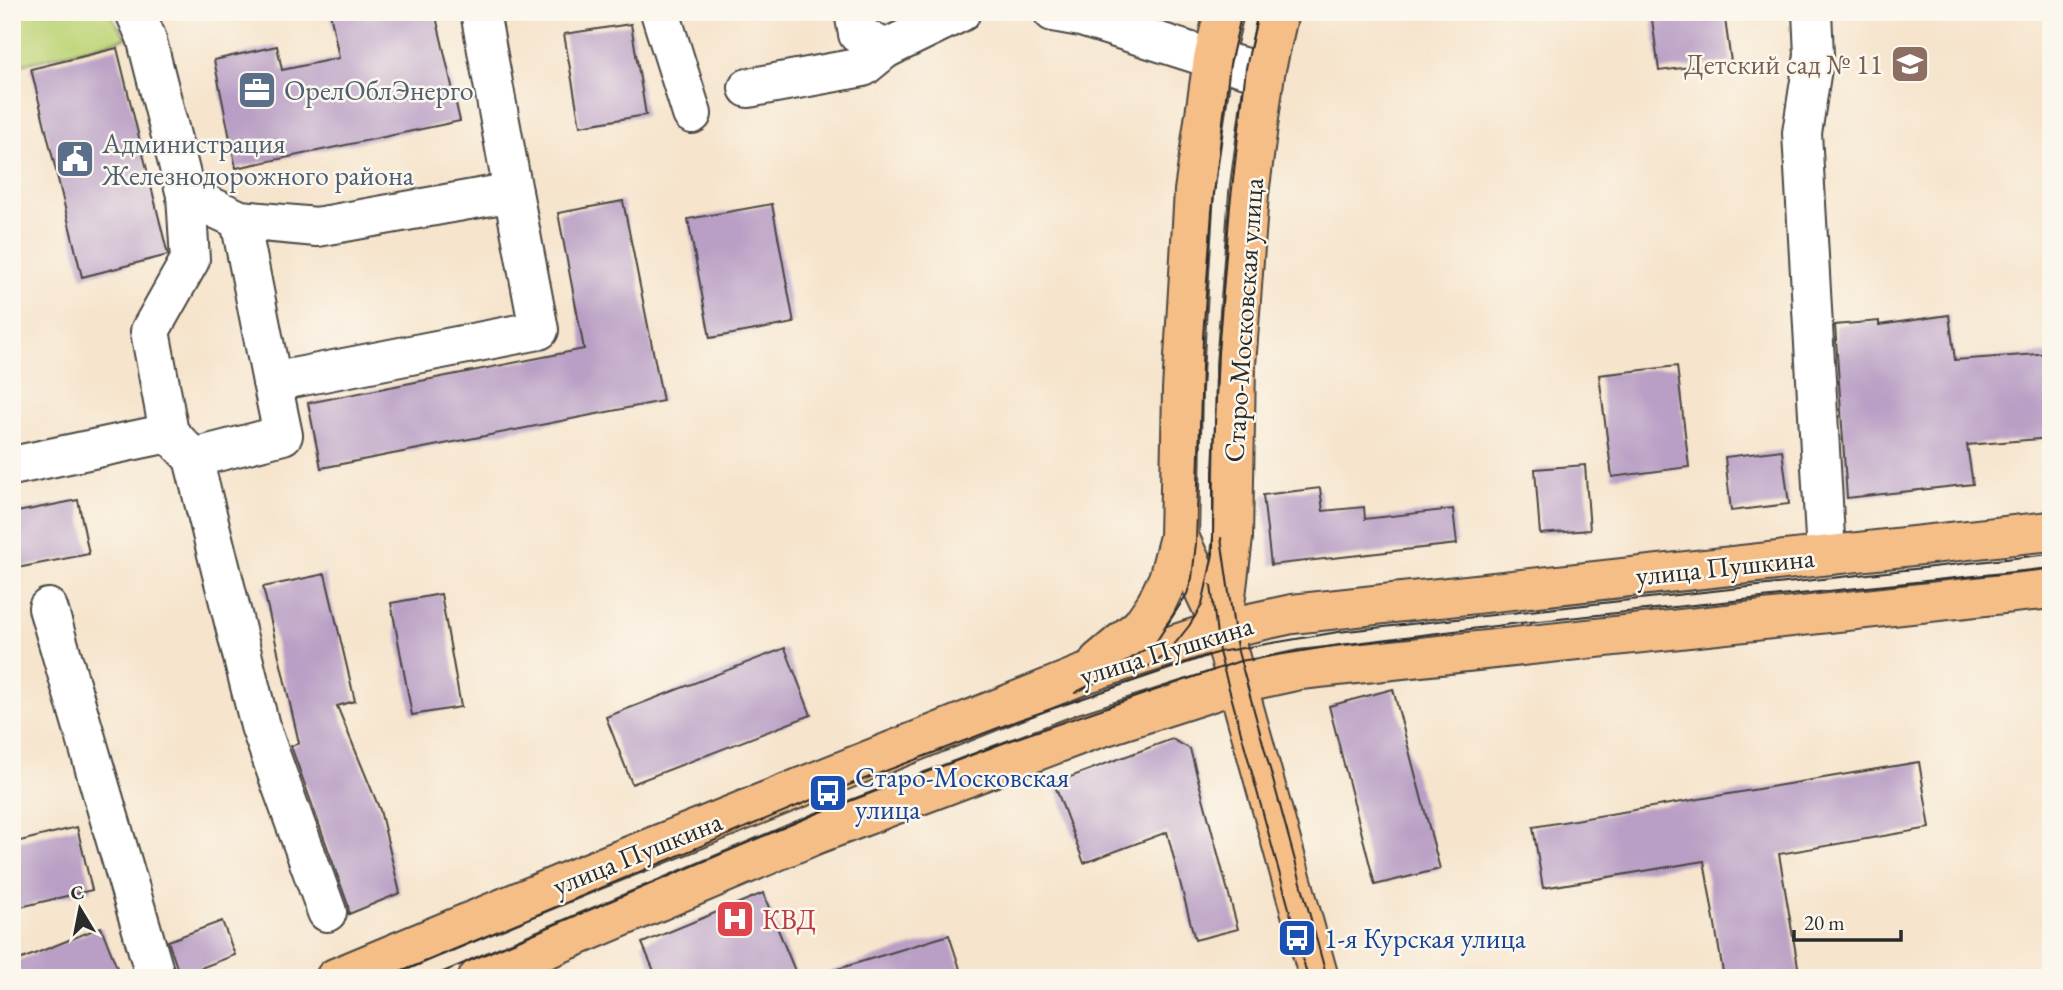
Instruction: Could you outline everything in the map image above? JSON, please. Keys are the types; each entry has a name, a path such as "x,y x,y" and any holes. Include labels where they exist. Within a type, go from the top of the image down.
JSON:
{"main road":[{"path":"1084,674 1141,626 1168,579 1179,537 1182,390 1194,191 1213,59 1224,12"},
{"name":"Старо-Московская улица","path":"1222,629 1233,538 1236,365 1249,194 1265,73 1279,12"},
{"name":"улица Пушкина","path":"335,978 597,869 1084,674 1222,629 1292,614 2051,531"},
{"path":"1179,537 1222,629 1319,978"},
{"name":"улица Пушкина","path":"478,978 817,834 1115,722 1236,684 1300,670 2051,589"}],"lane":[{"path":"135,12 146,37 186,195 190,260 150,331 260,726 327,912"},
{"path":"272,382 539,330 480,12"},
{"path":"660,12 692,114"},
{"path":"854,12 858,34 885,49"},
{"path":"748,88 863,67 885,49 961,12"},
{"path":"1812,12 1814,55 1802,133 1826,555"},
{"path":"1072,14 1265,73"},
{"path":"186,195 240,220 317,227 513,192"},
{"path":"12,466 283,435 240,220"},
{"path":"48,608 156,978"}],"green space":[{"path":"12,12 108,12 127,38 17,66 12,46"}],"building":[{"path":"330,12 435,12 460,121 236,168 214,60 277,46 282,70 339,58"},
{"path":"1651,12 1724,12 1731,62 1659,71"},
{"path":"631,24 646,115 580,126 564,34"},
{"path":"117,48 168,255 82,277 31,69"},
{"path":"623,201 663,401 321,468 308,403 584,349 558,213"},
{"path":"772,204 794,323 710,338 688,219"},
{"path":"1949,315 1955,360 2051,353 2051,438 1967,445 1973,484 1847,498 1835,325 1879,321 1879,325"},
{"path":"1677,366 1689,467 1612,477 1599,375"},
{"path":"1782,450 1789,504 1731,511 1725,457"},
{"path":"1585,465 1590,530 1540,534 1535,469"},
{"path":"1320,488 1323,511 1364,507 1365,519 1453,509 1457,544 1271,565 1263,495"},
{"path":"78,500 89,554 12,569 12,513"},
{"path":"325,574 355,701 337,706 380,810 400,893 349,914 291,746 299,743 263,587"},
{"path":"441,594 461,707 412,715 391,603"},
{"path":"785,648 811,715 632,784 606,717"},
{"path":"1393,689 1440,869 1375,885 1329,706"},
{"path":"1172,739 1190,749 1238,929 1195,940 1167,832 1084,863 1054,783"},
{"path":"1919,762 1930,828 1779,854 1800,978 1724,978 1704,861 1543,888 1533,827"},
{"path":"77,827 92,890 12,909 12,843"},
{"name":"КВД","path":"763,893 798,978 657,978 642,943"},
{"path":"222,921 235,955 180,976 168,941"},
{"path":"101,927 121,978 12,978 12,963"},
{"path":"949,935 963,978 832,978 831,971"}],"tram line":[{"path":"1075,693 1156,642 1187,594 1192,578 1196,543 1203,337 1212,211 1230,64 1242,12"},
{"path":"1135,675 1166,655 1189,626 1202,605 1213,554 1218,353 1230,206 1246,68 1258,12"},
{"path":"1221,538 1237,648 1327,978"},
{"path":"386,978 828,793 1019,720 1219,652 1338,632 2051,554"},
{"path":"429,978 818,813 1006,742 1240,661 1339,645 1520,623 2051,568"},
{"path":"1211,585 1219,652 1308,978"}],"place":[{"name":"Детский сад № 11","path":"1910,64"},
{"name":"ОрелОблЭнерго","path":"257,90"},
{"name":"Администрация Железнодорожного района","path":"75,159"},
{"name":"Старо-Московская улица","path":"828,793"},
{"name":"КВД","path":"735,919"},
{"name":"1-я Курская улица","path":"1297,938"}]}
